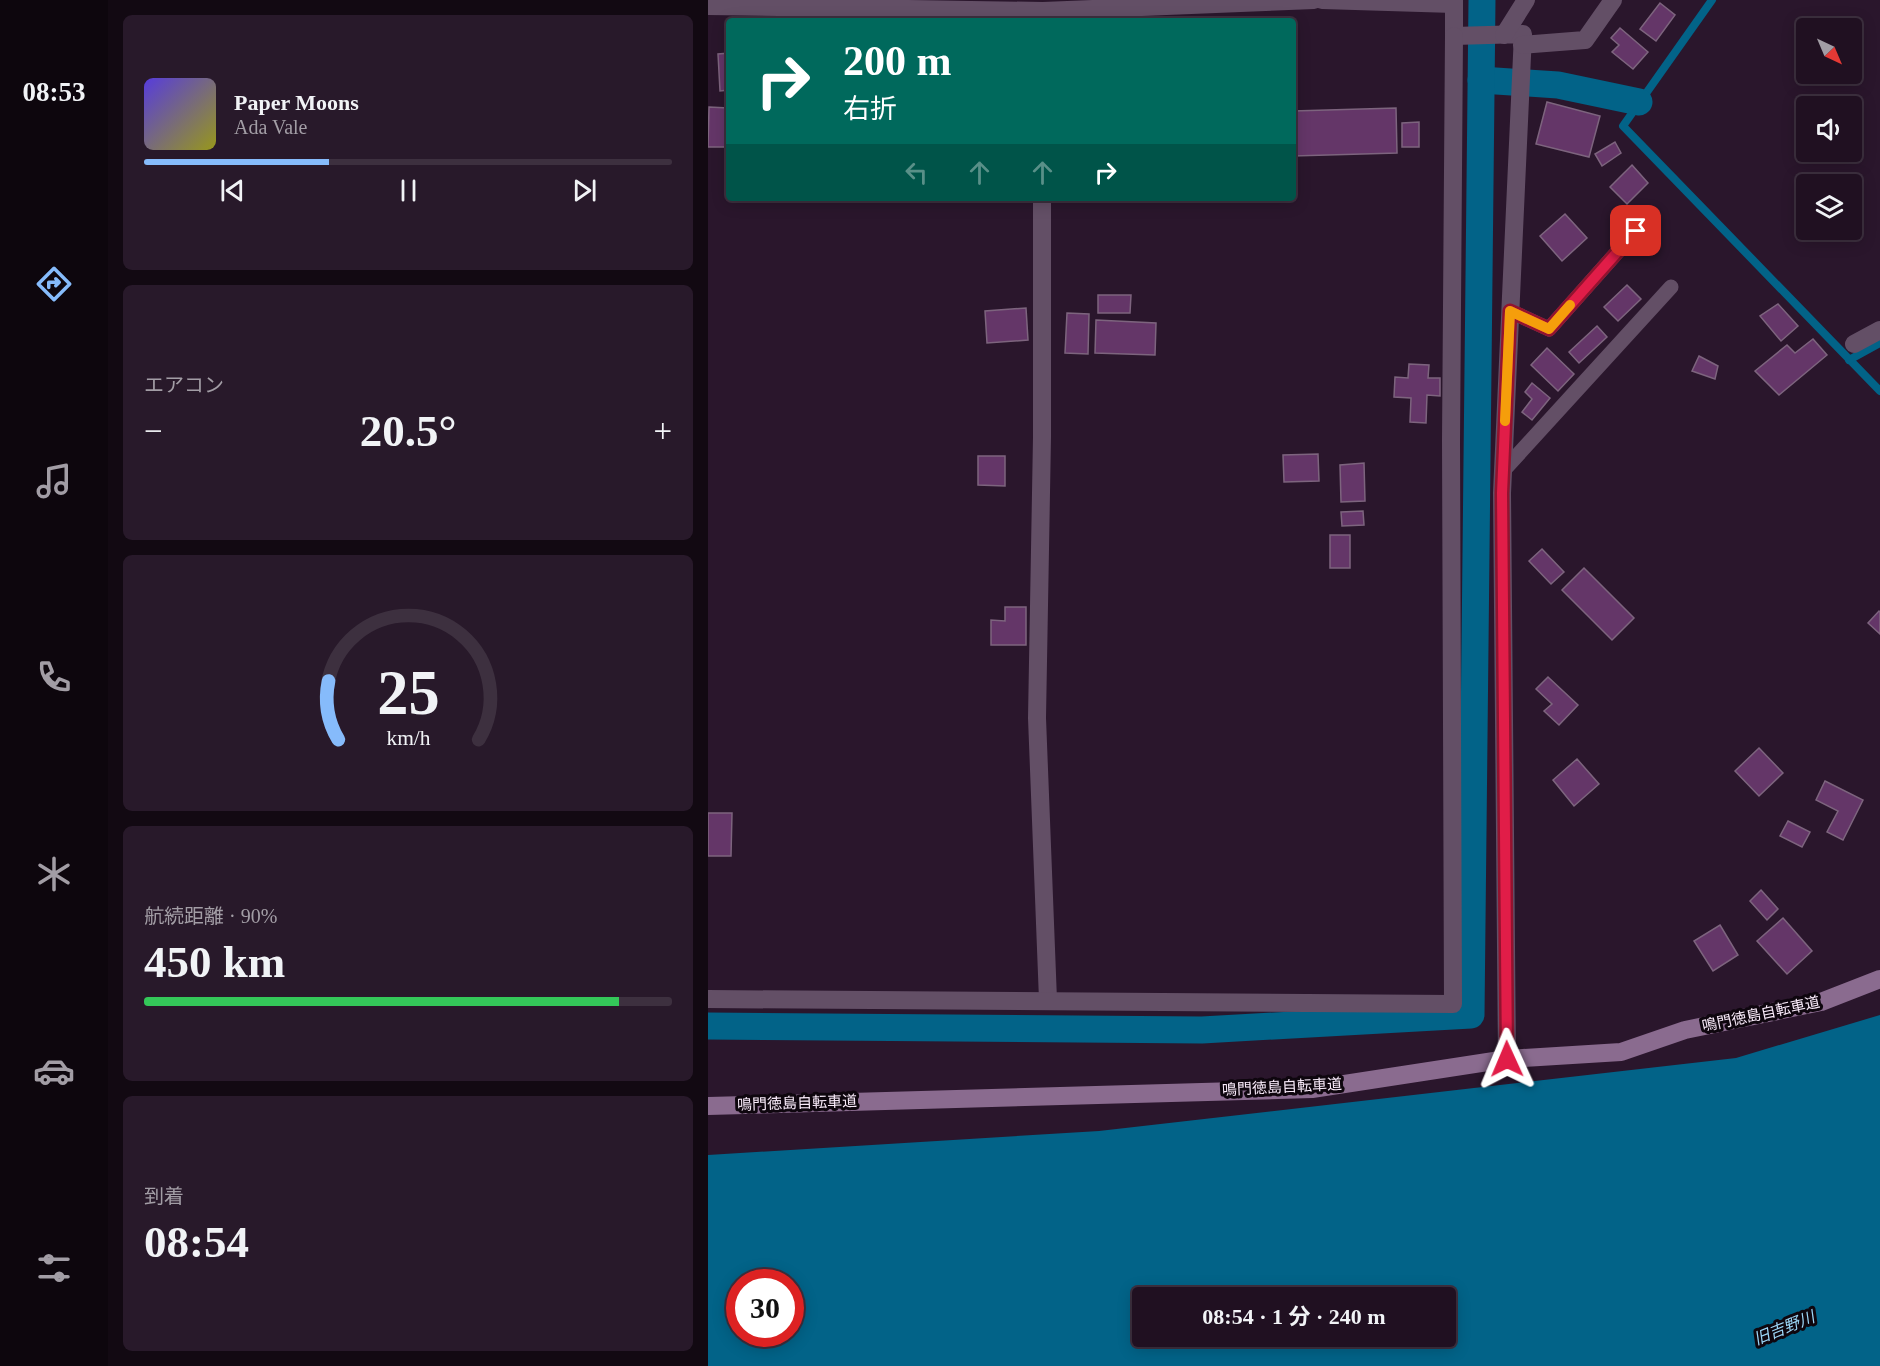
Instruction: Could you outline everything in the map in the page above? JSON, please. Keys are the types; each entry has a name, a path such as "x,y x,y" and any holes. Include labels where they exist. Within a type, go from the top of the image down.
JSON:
{"main road":[{"name":"鳴門徳島自転車道","path":"708,1106 1312,1089 1507,1059 1622,1052 1684,1030 1821,1002 1880,979"}],"street":[{"path":"708,6 1043,11 1314,0"},
{"path":"708,999 1453,1004 1451,429 1454,2 1322,0"},
{"path":"1504,35 1526,0"},
{"path":"1522,45 1585,40 1613,0"},
{"path":"1454,36 1523,34 1503,471 1507,1059"},
{"path":"1042,201 1042,436 1036,718 1048,1000"},
{"path":"1854,344 1880,330"}],"lane":[{"path":"1510,311 1549,329 1636,231"},
{"path":"1503,471 1671,287"},
{"path":"708,1097 743,1105"}],"water":[{"name":"旧吉野川","path":"1880,1015 1880,1366 708,1366 708,1155 1099,1131 1736,1058"}],"building":[{"path":"1660,3 1675,15 1656,41 1640,29"},
{"path":"1620,28 1648,52 1633,69 1612,52 1619,45 1611,38"},
{"path":"726,53 726,90 720,91 718,54"},
{"path":"1547,102 1600,116 1589,157 1536,144"},
{"path":"709,107 726,108 726,147 708,147"},
{"path":"1396,108 1397,153 1296,156 1296,111"},
{"path":"1419,122 1419,147 1402,147 1402,123"},
{"path":"1615,142 1621,153 1602,166 1595,154"},
{"path":"1632,165 1648,183 1627,204 1610,187"},
{"path":"1565,214 1587,238 1562,261 1540,236"},
{"path":"1627,285 1641,299 1618,321 1604,307"},
{"path":"1098,295 1131,295 1130,313 1098,313"},
{"path":"1778,304 1798,326 1781,341 1760,316"},
{"path":"1026,308 1028,340 987,343 985,311"},
{"path":"1067,313 1089,314 1088,354 1065,353"},
{"path":"1096,320 1156,323 1155,355 1095,353"},
{"path":"1597,326 1607,337 1579,363 1569,352"},
{"path":"1813,339 1827,355 1779,395 1755,371 1787,345 1795,353"},
{"path":"1547,348 1574,374 1558,391 1531,365"},
{"path":"1699,356 1718,366 1715,379 1692,371"},
{"path":"1409,364 1429,365 1428,378 1440,378 1440,396 1427,395 1426,423 1410,422 1411,398 1394,397 1395,377 1408,378"},
{"path":"1532,383 1550,398 1532,420 1522,412 1532,399 1525,392"},
{"path":"1318,454 1319,481 1284,482 1283,455"},
{"path":"978,456 1005,456 1005,486 978,485"},
{"path":"1364,463 1365,501 1341,502 1340,465"},
{"path":"1363,511 1364,525 1342,526 1341,512"},
{"path":"1330,535 1350,535 1350,568 1330,568"},
{"path":"1542,549 1564,572 1551,584 1529,561"},
{"path":"1584,568 1634,618 1612,640 1562,590"},
{"path":"1005,607 1026,607 1026,645 991,645 991,620 1005,621"},
{"path":"1880,612 1880,634 1868,623"},
{"path":"1548,677 1578,705 1559,725 1544,711 1552,704 1536,689"},
{"path":"1759,748 1783,773 1759,796 1735,771"},
{"path":"1577,759 1599,784 1574,806 1553,780"},
{"path":"1825,781 1863,800 1843,840 1827,832 1838,811 1816,800"},
{"path":"708,813 732,813 731,856 708,856"},
{"path":"1788,821 1810,832 1802,847 1780,836"},
{"path":"1761,890 1778,909 1767,920 1750,901"},
{"path":"1783,918 1812,951 1787,974 1757,941"},
{"path":"1720,925 1738,955 1713,971 1694,941"}],"waterway":[{"path":"708,1026 1202,1030 1471,1015 1482,0"},
{"path":"1712,0 1623,126 1880,391"},
{"path":"1481,80 1558,85 1639,102"},
{"path":"1849,360 1880,343"}],"slow traffic":[{"path":"1505,421 1510,311 1549,329 1570,305"}],"route":[{"path":"1507,1059 1502,493 1510,311 1549,329 1636,231"}]}
